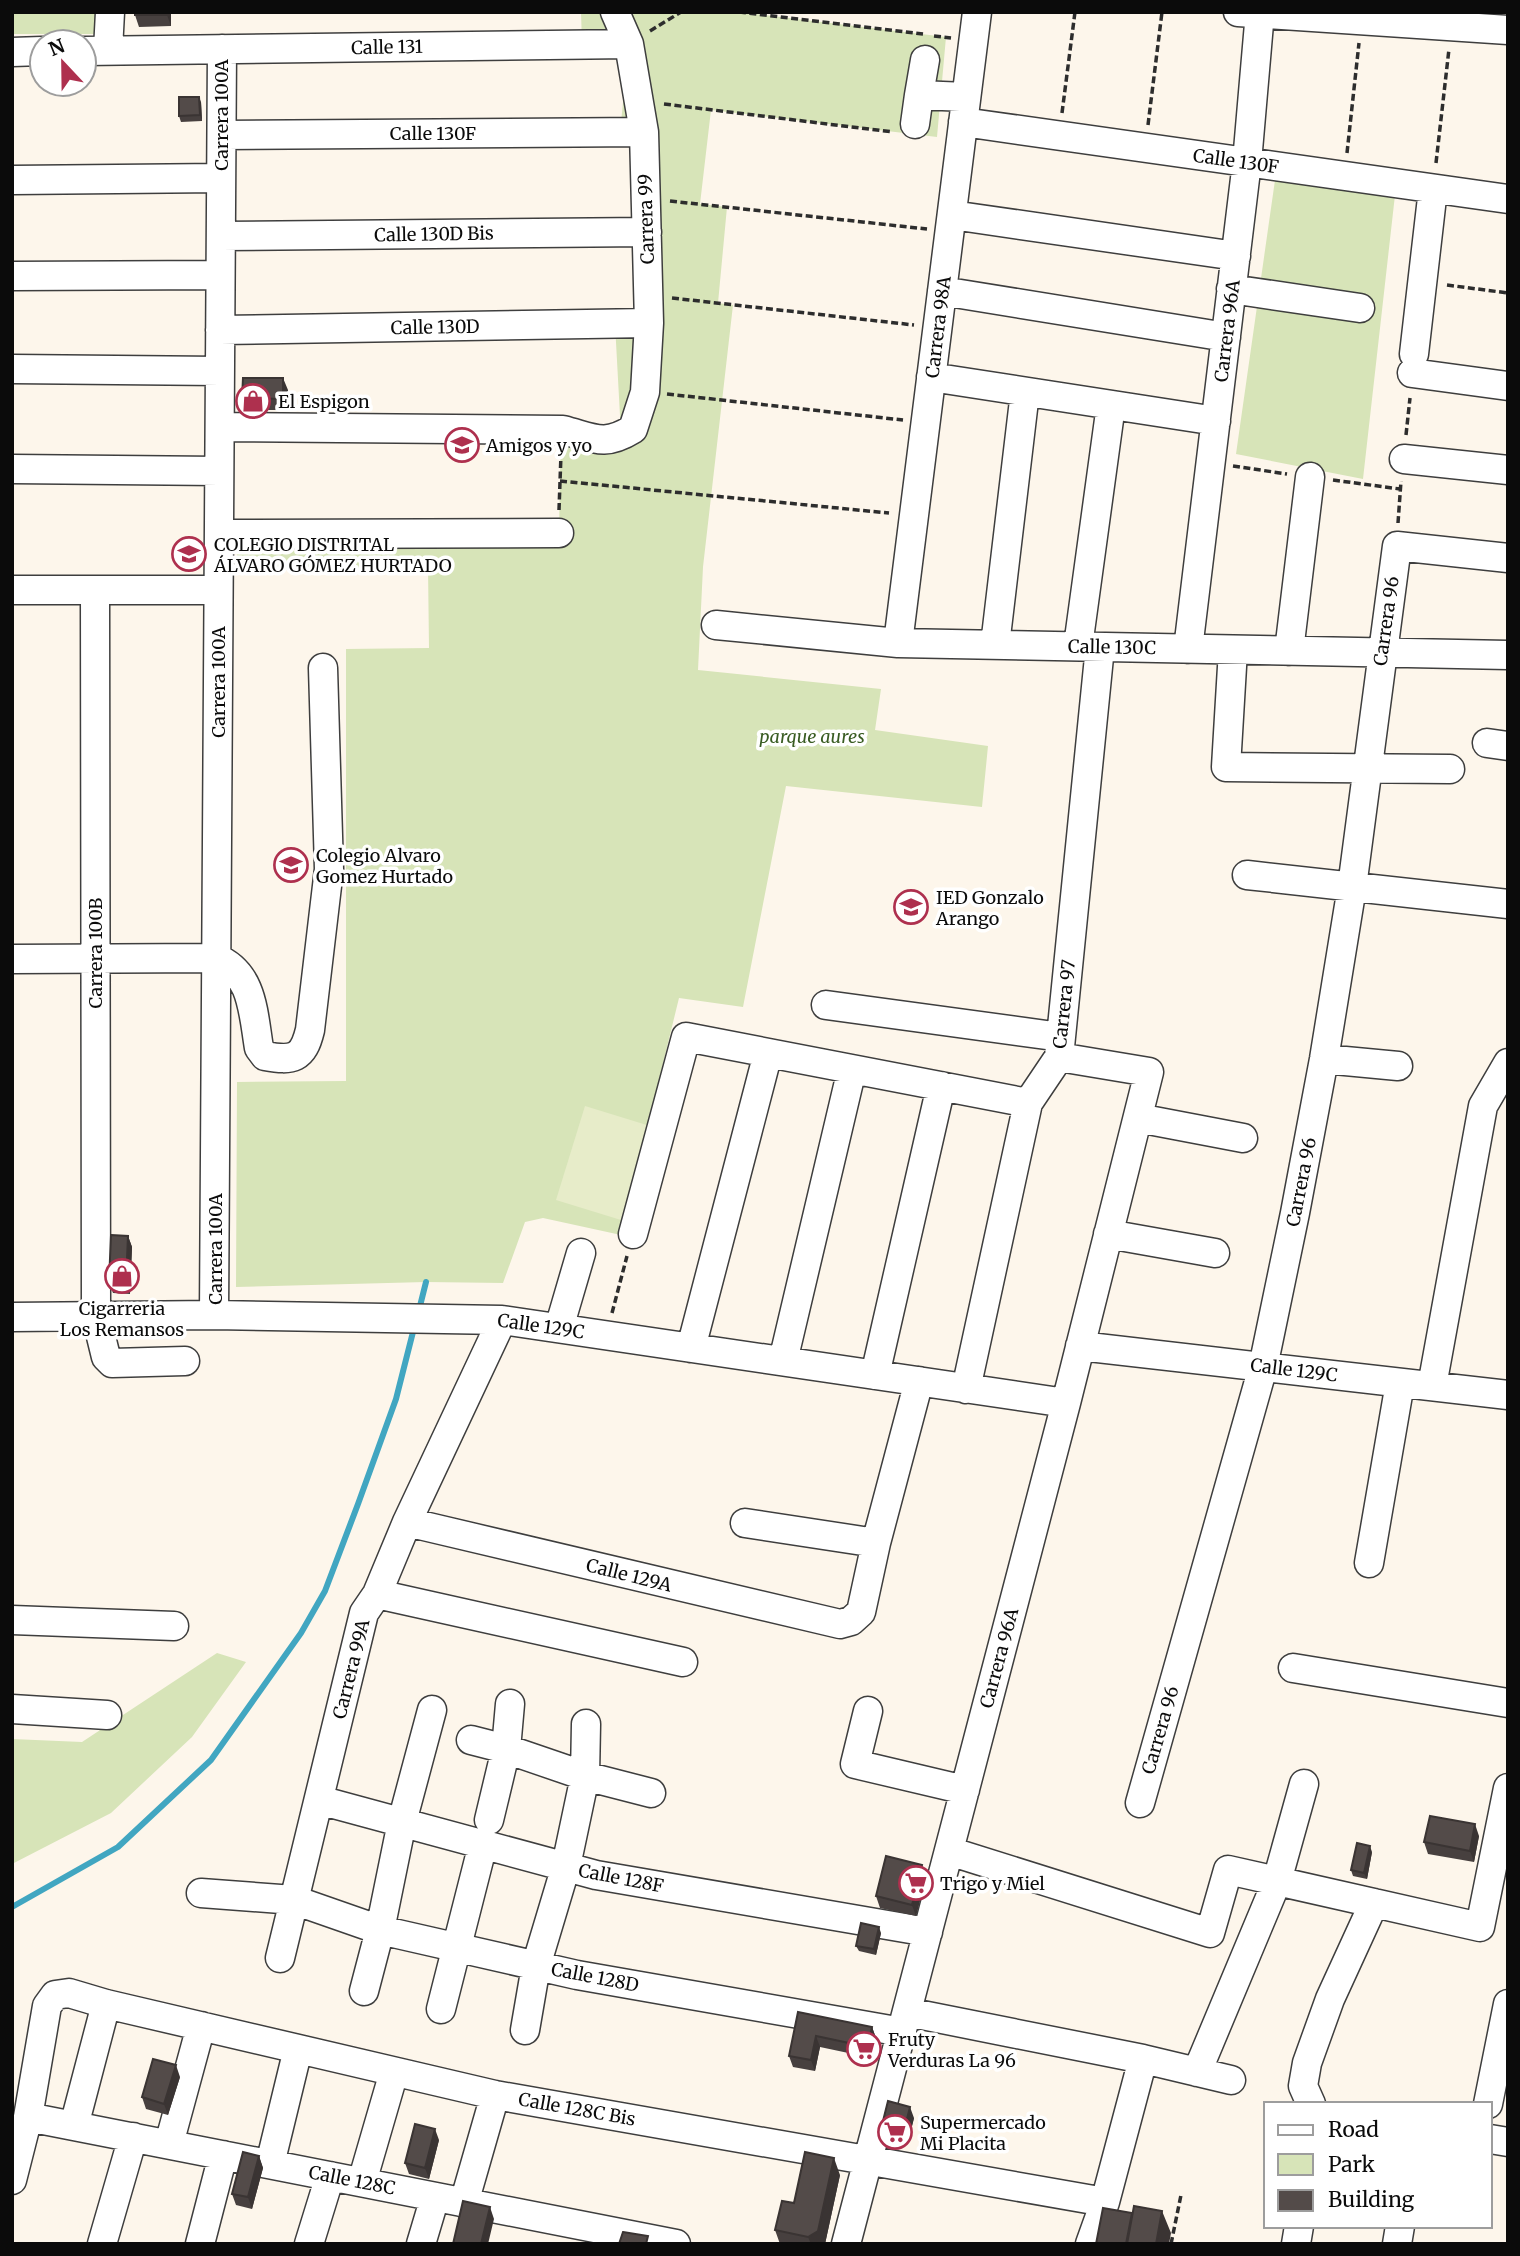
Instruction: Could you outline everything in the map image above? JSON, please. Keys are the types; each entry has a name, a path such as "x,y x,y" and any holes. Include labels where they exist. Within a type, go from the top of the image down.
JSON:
{"street":[{"path":"98,45 110,12"},
{"name":"Carrera 99","path":"563,430 605,441 616,439 633,429 645,392 649,323 644,132 629,44 615,12"},
{"name":"Carrera 98A","path":"898,643 977,12"},
{"path":"1252,13 1508,30"},
{"name":"Carrera 96A","path":"1188,649 1247,162 1252,13"},
{"name":"Calle 131","path":"98,51 629,44"},
{"name":"Carrera 100A","path":"214,1315 222,49"},
{"path":"906,128 919,95 925,60"},
{"name":"Calle 130F","path":"919,95 1059,136 1508,200"},
{"name":"Calle 130F","path":"222,135 644,132"},
{"path":"12,180 221,178"},
{"path":"1433,189 1413,363 1508,386"},
{"path":"951,223 1236,256"},
{"name":"Calle 130D Bis","path":"221,236 646,232"},
{"path":"12,276 220,275"},
{"path":"1231,289 1360,308"},
{"path":"942,291 1226,337"},
{"name":"Calle 130D","path":"220,331 649,323"},
{"path":"12,369 220,371"},
{"path":"931,377 1216,421"},
{"path":"995,645 1025,392"},
{"name":"Carrera 97","path":"966,1389 1028,1103 1060,1047 1089,647 1111,405"},
{"path":"220,427 563,430"},
{"path":"1404,458 1508,470"},
{"path":"12,469 219,471"},
{"path":"1289,651 1310,477"},
{"path":"219,534 559,533"},
{"name":"Carrera 96","path":"1140,1803 1263,1367 1296,1213 1352,887 1397,546 1508,558"},
{"path":"12,590 218,590"},
{"name":"Carrera 100B","path":"95,590 96,1316 106,1357 112,1363 185,1361"},
{"name":"Calle 130C","path":"716,625 898,643 1508,655"},
{"path":"1233,650 1226,767 1450,769"},
{"path":"12,959 216,958 231,964 247,986 259,1048 265,1056 284,1059 299,1054 306,1048 329,869 323,668"},
{"path":"1247,875 1508,904"},
{"path":"826,1005 1060,1047"},
{"path":"633,1234 686,1037 1028,1103"},
{"name":"Carrera 96A","path":"846,2244 1066,1403 1149,1072 1060,1047"},
{"path":"691,1348 768,1053"},
{"path":"1324,1059 1398,1066"},
{"path":"1432,1386 1483,1106 1508,1063"},
{"path":"783,1361 852,1069"},
{"path":"875,1375 941,1086"},
{"path":"1138,1118 1243,1138"},
{"path":"1108,1234 1215,1253"},
{"path":"559,1328 581,1253"},
{"name":"Calle 129C","path":"12,1317 214,1315 502,1320 1066,1403"},
{"name":"Carrera 99A","path":"280,1958 364,1613 377,1594 407,1522 502,1320"},
{"name":"Calle 129C","path":"1080,1346 1508,1395"},
{"path":"745,1523 876,1542 919,1381"},
{"path":"1369,1563 1400,1383"},
{"name":"Calle 129A","path":"407,1522 840,1624 851,1621 861,1612 876,1542"},
{"path":"377,1594 683,1662"},
{"path":"12,1620 174,1626"},
{"path":"1293,1668 1508,1703"},
{"path":"441,2009 506,1749 510,1704"},
{"path":"12,1709 107,1715"},
{"path":"364,1990 380,1930 401,1822 432,1710"},
{"path":"868,1712 855,1765 965,1790"},
{"path":"525,2030 536,1966 566,1866 585,1776 586,1724"},
{"path":"471,1740 585,1776 651,1793"},
{"path":"1197,2072 1277,1881 1304,1784"},
{"path":"949,1851 1210,1933 1228,1870 1480,1927 1503,1838 1508,1788"},
{"name":"Calle 128F","path":"319,1800 401,1822 486,1832 566,1866 597,1875 928,1932"},
{"name":"Calle 128D","path":"201,1893 294,1900 380,1930 577,1975 1143,2059 1231,2080"},
{"path":"1310,2102 1303,2085 1307,2063 1330,1999 1374,1903"},
{"name":"Calle 128C Bis","path":"28,2117 47,2006 55,1995 69,1993 495,2095 1105,2202"},
{"path":"74,2126 106,2004"},
{"path":"1488,2102 1508,2004"},
{"path":"169,2144 201,2026"},
{"path":"270,2164 298,2049"},
{"path":"1090,2244 1105,2202 1143,2059"},
{"path":"362,2182 394,2072"},
{"path":"464,2203 495,2095"},
{"path":"12,2180 28,2117"},
{"name":"Calle 128C","path":"28,2117 464,2203 584,2235 676,2244"},
{"path":"102,2244 133,2137"},
{"path":"200,2244 223,2155"},
{"path":"309,2244 330,2176"},
{"path":"421,2244 435,2197"}],"path":[{"path":"629,44 681,12"},
{"path":"739,12 974,40"},
{"path":"1059,136 1075,12"},
{"path":"1145,148 1162,12"},
{"path":"1345,176 1361,20"},
{"path":"1433,189 1452,26"},
{"path":"639,101 906,128"},
{"path":"646,199 951,223"},
{"path":"1423,281 1508,293"},
{"path":"648,295 937,328"},
{"path":"645,392 926,422"},
{"path":"559,533 563,430"},
{"path":"560,481 914,516"},
{"path":"606,1335 633,1234"},
{"path":"1171,2244 1181,2195"}],"green space":[{"path":"12,12 98,12 98,28 28,28 28,34 12,34"},
{"name":"parque aures","path":"581,12 739,12 946,37 937,137 711,110 700,204 727,207 718,303 733,305 703,567 698,670 881,689 875,730 988,746 982,807 786,786 743,1007 679,998 621,1235 543,1218 525,1222 503,1283 426,1282 236,1287 237,1082 346,1081 346,649 429,648 428,567 236,568 239,534 559,532 561,421 621,434 615,324 649,323 644,132 620,132 629,44 582,44"},
{"path":"1276,173 1395,195 1363,479 1236,454"},
{"path":"585,1106 650,1126 621,1220 556,1200"},
{"path":"217,1653 246,1662 192,1737 111,1813 12,1864 12,1739 82,1742"}],"building":[{"path":"135,12 167,12 167,15 135,15"},
{"path":"179,97 199,97 200,115 179,116"},
{"path":"243,378 283,378 283,399 242,398"},
{"path":"111,1235 128,1236 126,1283 109,1282"},
{"path":"1430,1816 1475,1824 1470,1851 1424,1842"},
{"path":"1357,1843 1370,1846 1364,1873 1351,1870"},
{"path":"886,1856 922,1865 912,1905 876,1896"},
{"path":"861,1923 879,1927 874,1949 856,1946"},
{"path":"798,2012 872,2027 868,2047 816,2036 811,2060 789,2056"},
{"path":"153,2059 176,2065 164,2104 142,2097"},
{"path":"888,2101 910,2107 904,2131 882,2125"},
{"path":"415,2124 435,2129 425,2168 405,2163"},
{"path":"243,2152 259,2156 248,2197 232,2194"},
{"path":"805,2152 834,2158 818,2231 808,2237 775,2230 782,2201 794,2203"},
{"path":"463,2201 490,2207 481,2244 453,2244"},
{"path":"1134,2206 1162,2211 1156,2244 1127,2244"},
{"path":"1103,2208 1132,2213 1126,2244 1096,2244"},
{"path":"623,2232 648,2236 646,2244 619,2244"}],"waterway":[{"path":"419,1310 426,1282"},
{"path":"12,1907 118,1847 211,1760 301,1633 325,1591 358,1504 396,1399 415,1324"}],"place":[{"name":"El Espigon","path":"253,401"},
{"name":"Amigos y yo","path":"462,445"},
{"name":"COLEGIO DISTRITAL ÁLVARO GÓMEZ HURTADO","path":"189,554"},
{"name":"Colegio Alvaro Gomez Hurtado","path":"291,865"},
{"name":"IED Gonzalo Arango","path":"911,907"},
{"name":"Cigarreria Los Remansos","path":"122,1276"},
{"name":"Trigo y Miel","path":"916,1883"},
{"name":"Fruty Verduras La 96","path":"864,2049"},
{"name":"Supermercado Mi Placita","path":"895,2132"}]}
